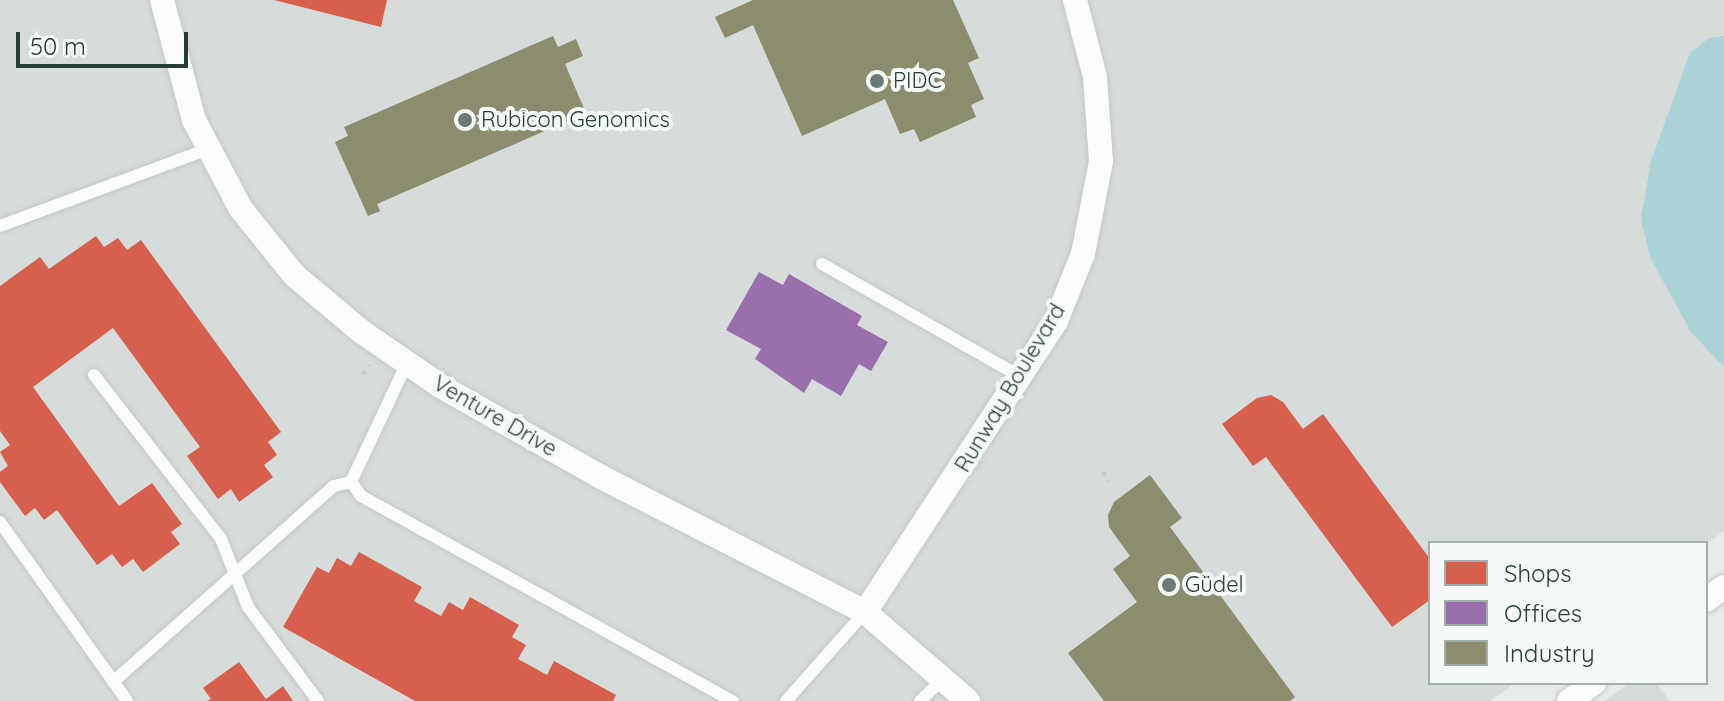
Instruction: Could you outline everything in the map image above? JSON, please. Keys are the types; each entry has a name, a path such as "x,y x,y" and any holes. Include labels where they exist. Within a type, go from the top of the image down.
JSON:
{"street":[{"name":"Venture Drive","path":"162,0 194,120 241,209 294,275 407,363 599,476 865,612 968,701"},
{"name":"Runway Boulevard","path":"865,612 1056,321 1083,254 1101,161 1095,77 1075,0"},
{"path":"1569,701 1591,685"}],"lane":[{"path":"0,226 208,149"},
{"path":"822,264 1021,377"},
{"path":"351,482 407,363"},
{"path":"94,375 221,539 248,607 318,701"},
{"path":"113,682 334,486 351,482"},
{"path":"351,482 361,496 733,701"},
{"path":"0,522 127,701"},
{"path":"786,701 865,612"},
{"path":"920,701 943,679"}],"path":[{"path":"1103,472 1109,481"}],"shaded area":[{"path":"0,0 1724,0 1724,531 1708,543 1428,541 1428,685 1512,685 1490,701 0,701"},
{"path":"1627,685 1658,685 1670,701 1605,701"}],"water":[{"path":"1724,36 1724,367 1691,332 1650,257 1641,219 1651,161 1690,53 1709,38"}],"building: Shops":[{"path":"274,0 387,0 381,27"},
{"path":"96,236 104,247 118,238 127,250 141,240 281,432 268,442 277,455 264,465 273,477 239,502 231,489 218,499 187,456 200,447 113,328 33,387 119,506 152,483 182,524 171,532 180,544 143,572 133,559 122,567 112,554 97,565 57,510 44,520 35,508 25,516 0,482 0,472 8,466 0,452 10,445 0,431 0,286 40,257 49,269"},
{"path":"1271,395 1283,402 1303,429 1323,414 1428,556 1428,601 1392,627 1266,457 1253,466 1222,424 1257,398"},
{"path":"359,552 422,587 414,601 441,616 449,602 463,610 470,597 519,625 512,637 526,645 518,659 547,675 554,661 616,695 613,701 415,701 283,627 317,567 329,573 337,558 351,566"},
{"path":"239,662 266,699 283,686 293,701 207,701 211,699 203,688"}],"building: Offices":[{"path":"759,272 783,285 789,274 862,316 857,325 888,342 871,371 859,364 841,396 812,379 804,393 755,359 761,349 726,330"}],"building: Industry":[{"name":"PIDC","path":"753,0 953,0 979,58 968,63 984,99 971,105 976,117 920,142 914,129 900,134 885,99 802,136 753,25 725,38 715,17"},
{"name":"Rubicon Genomics","path":"553,36 558,47 576,39 583,56 565,64 586,113 377,204 380,211 368,216 335,142 348,136 344,127"},
{"name":"Güdel","path":"1150,475 1182,518 1170,527 1295,697 1290,701 1104,701 1068,653 1137,602 1113,569 1130,556 1109,527 1108,515 1114,502"}],"place":[{"name":"PIDC","path":"877,81"},
{"name":"Rubicon Genomics","path":"465,120"},
{"name":"Güdel","path":"1169,585"}]}
